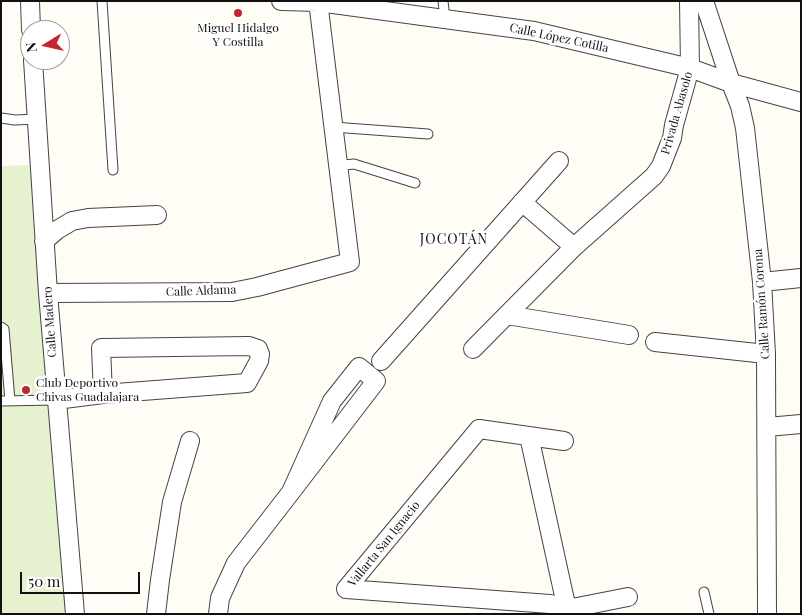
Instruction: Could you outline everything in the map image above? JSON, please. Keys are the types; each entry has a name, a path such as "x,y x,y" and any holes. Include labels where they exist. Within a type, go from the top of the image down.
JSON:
{"street":[{"path":"30,1 31,20"},
{"name":"Calle López Cotilla","path":"281,1 318,2 534,31 690,68 730,83 801,102"},
{"name":"Privada Abasolo","path":"474,349 574,247 654,176 661,166 672,138 690,68 689,1"},
{"name":"Calle Ramón Corona","path":"704,1 730,83 740,106 745,128 762,282 766,354 767,614"},
{"path":"318,2 333,127 341,165"},
{"name":"Calle Madero","path":"34,70 56,400 75,614"},
{"path":"381,361 559,161"},
{"name":"Calle Aldama","path":"48,293 232,292 350,262 341,165"},
{"path":"522,202 574,247"},
{"path":"44,241 72,221 88,218 157,215"},
{"path":"762,282 801,278"},
{"path":"507,315 629,335"},
{"path":"655,342 766,354"},
{"path":"56,400 103,394 247,384 260,354 258,349 249,346 101,348 103,394"},
{"path":"218,614 220,598 236,563 376,381 359,367 332,401 290,492"},
{"path":"767,427 801,424"},
{"name":"Vallarta San Ignacio","path":"564,441 479,429 346,589 567,612"},
{"path":"529,436 567,612 628,597"},
{"path":"156,614 172,502 190,441"}],"lane":[{"path":"102,1 113,170"},
{"path":"443,1 445,19"},
{"path":"1,118 15,120 37,119"},
{"path":"333,127 428,134"},
{"path":"341,165 354,164 415,183"},
{"path":"1,327 4,329 6,401 56,400"},
{"path":"704,592 709,614"}],"green space":[{"name":"Club Deportivo Chivas Guadalajara","path":"32,165 68,614 1,614 1,166"}],"place":[{"name":"Miguel Hidalgo Y Costilla","path":"238,13"},
{"name":"Club Deportivo Chivas Guadalajara","path":"26,390"}],"district":[{"name":"JOCOTÁN","path":"454,240"}]}
